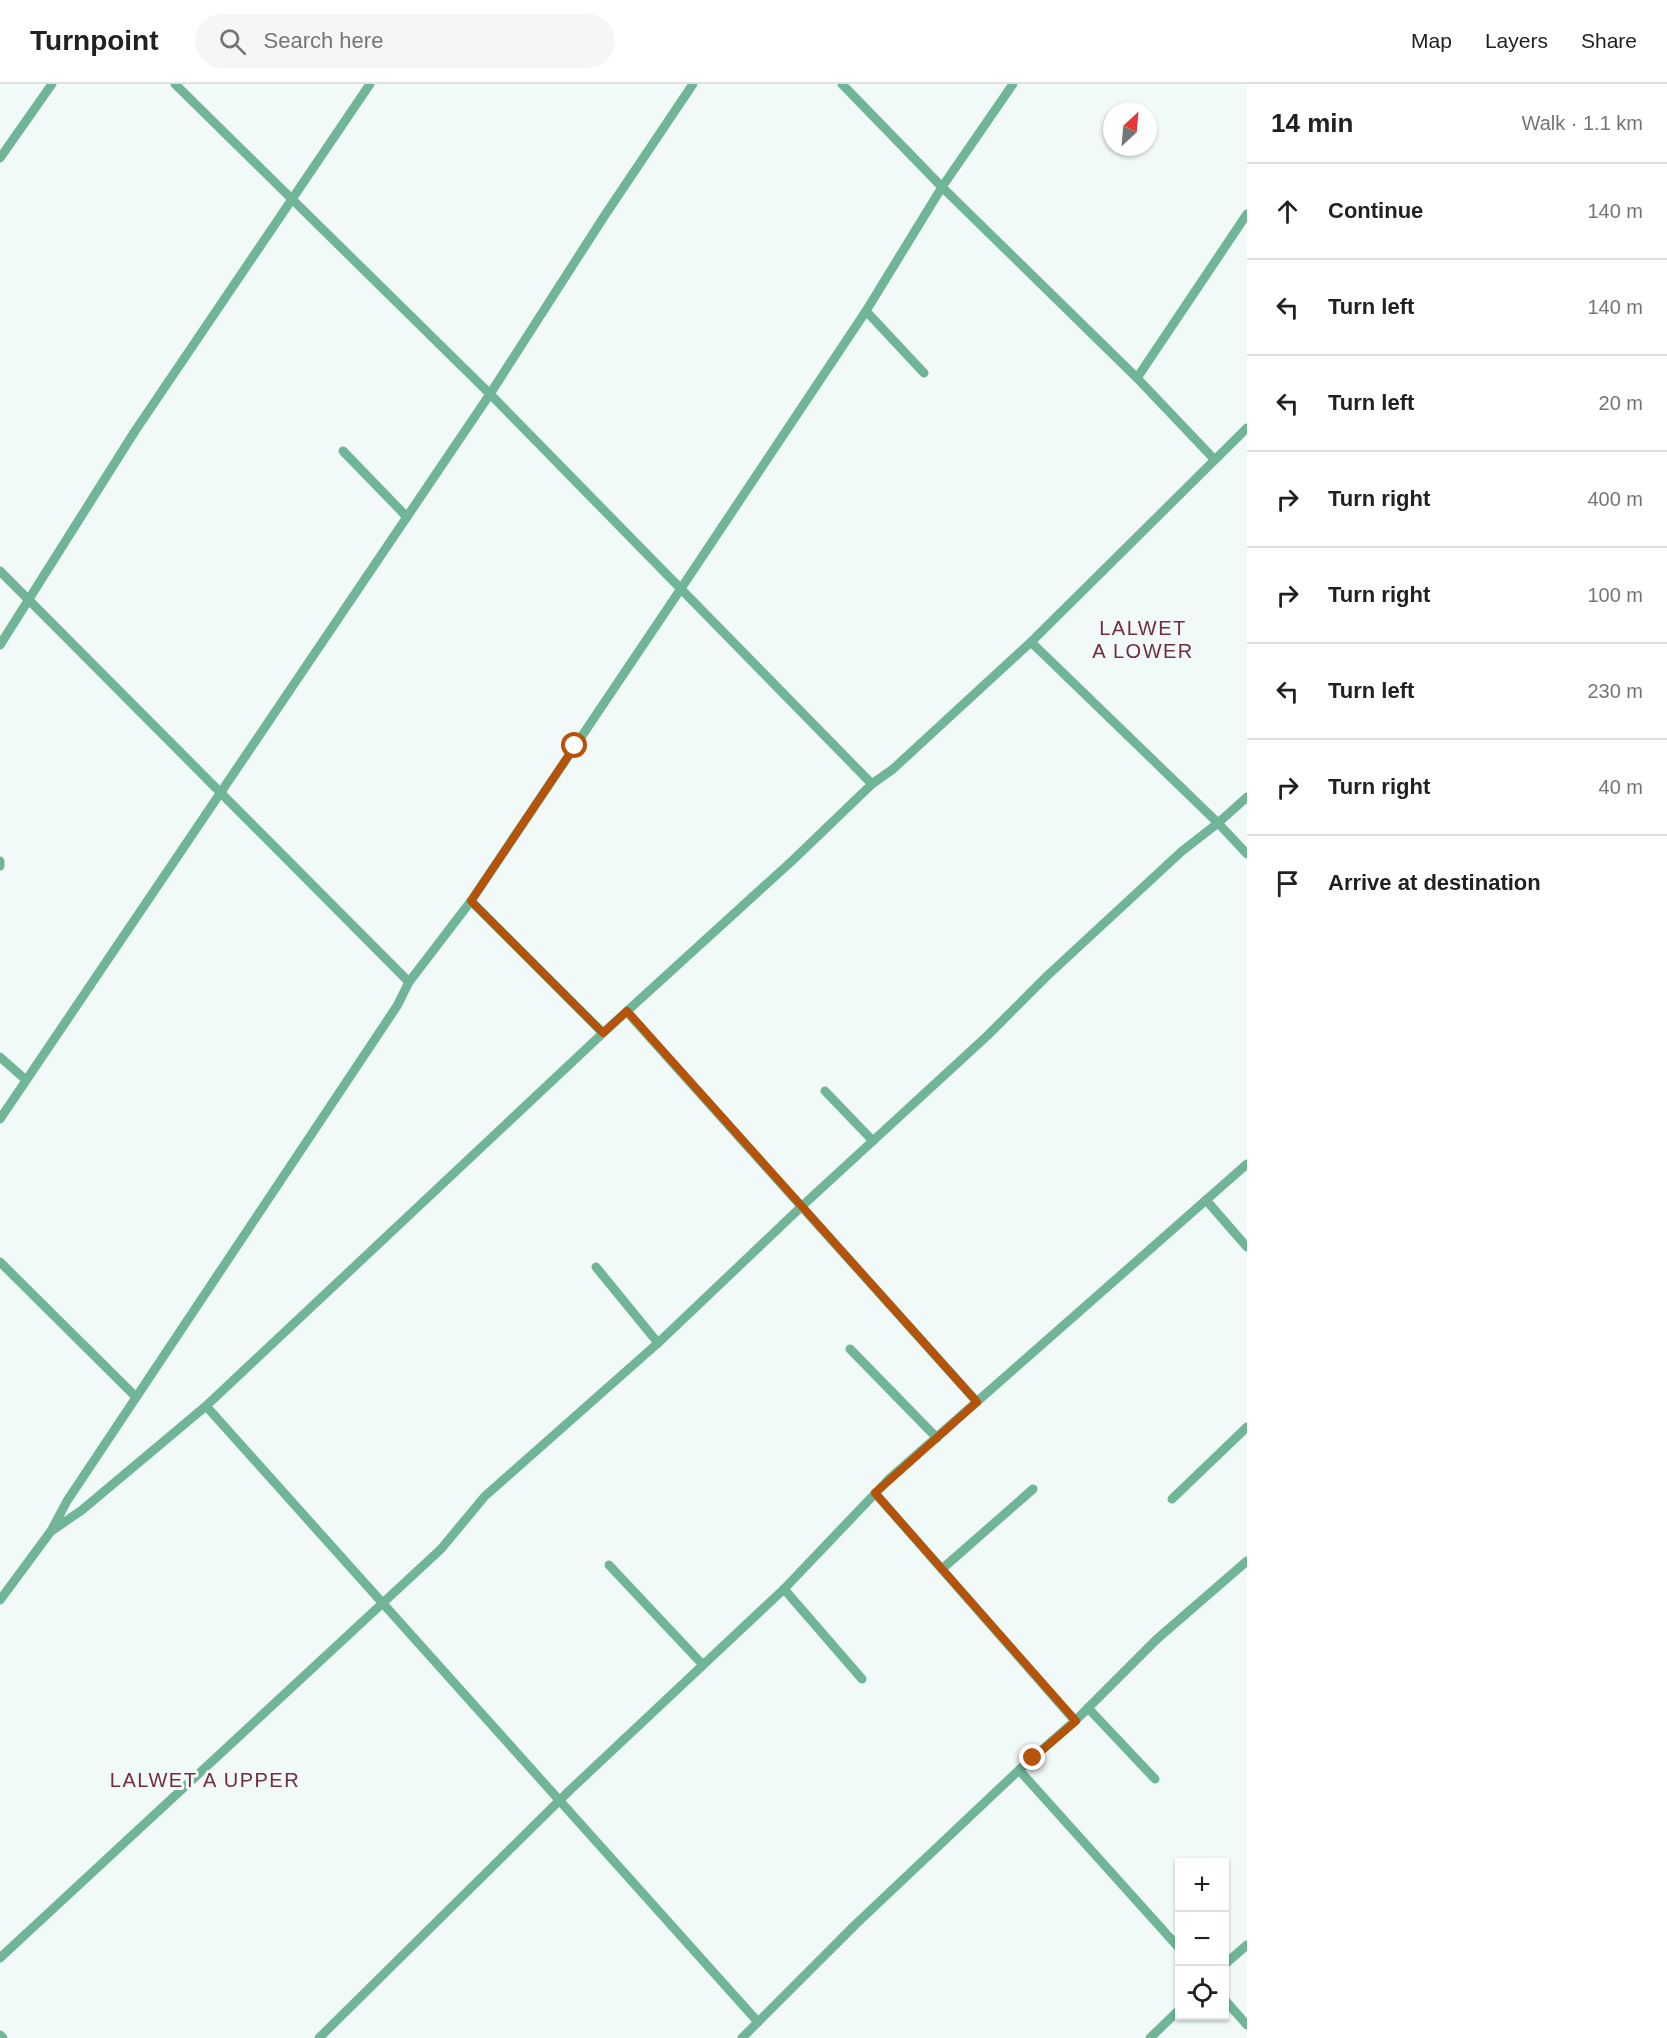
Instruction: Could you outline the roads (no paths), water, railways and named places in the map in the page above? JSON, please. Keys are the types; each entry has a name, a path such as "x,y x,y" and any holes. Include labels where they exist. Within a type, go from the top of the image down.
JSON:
{"street":[{"path":"0,158 52,84"},
{"path":"175,84 490,394 872,784"},
{"path":"0,645 135,432 370,84"},
{"path":"0,1119 490,394 605,215 693,84"},
{"path":"842,84 942,187 1137,378 1214,459"},
{"path":"0,1600 51,1531 67,1501 396,1006 409,982 471,901 680,590 866,311 942,187 1013,84"},
{"path":"1137,378 1247,214"},
{"path":"866,311 924,373"},
{"path":"51,1531 98,1497 206,1406 603,1033 872,784 893,769 1031,642 1247,428"},
{"path":"343,451 407,517"},
{"path":"0,571 409,982"},
{"path":"1031,642 1218,823 1247,854"},
{"path":"0,1958 441,1549 485,1496 658,1343 1181,852 1247,797"},
{"path":"471,901 603,1033"},
{"path":"627,1011 977,1402"},
{"path":"0,1057 26,1080"},
{"path":"825,1091 873,1141"},
{"path":"319,2038 560,1800 784,1589 875,1493 1247,1164"},
{"path":"1206,1200 1247,1247"},
{"path":"0,1262 136,1397"},
{"path":"596,1267 658,1343"},
{"path":"850,1349 937,1438"},
{"path":"206,1406 758,2022"},
{"path":"1172,1499 1247,1427"},
{"path":"942,1569 1033,1489"},
{"path":"875,1493 1076,1721"},
{"path":"742,2038 856,1924 1019,1770 1076,1721 1157,1639 1247,1561"},
{"path":"609,1565 703,1665"},
{"path":"784,1589 862,1679"},
{"path":"1088,1708 1155,1779"},
{"path":"1019,1770 1175,1945"},
{"path":"1229,1961 1247,1945"},
{"path":"1229,2005 1247,2025"},
{"path":"1150,2038 1175,2012"},
{"path":"0,2035 3,2038"}],"district":[{"name":"LALWET A LOWER","path":"1143,640"},
{"name":"LALWET A UPPER","path":"205,1780"}]}
